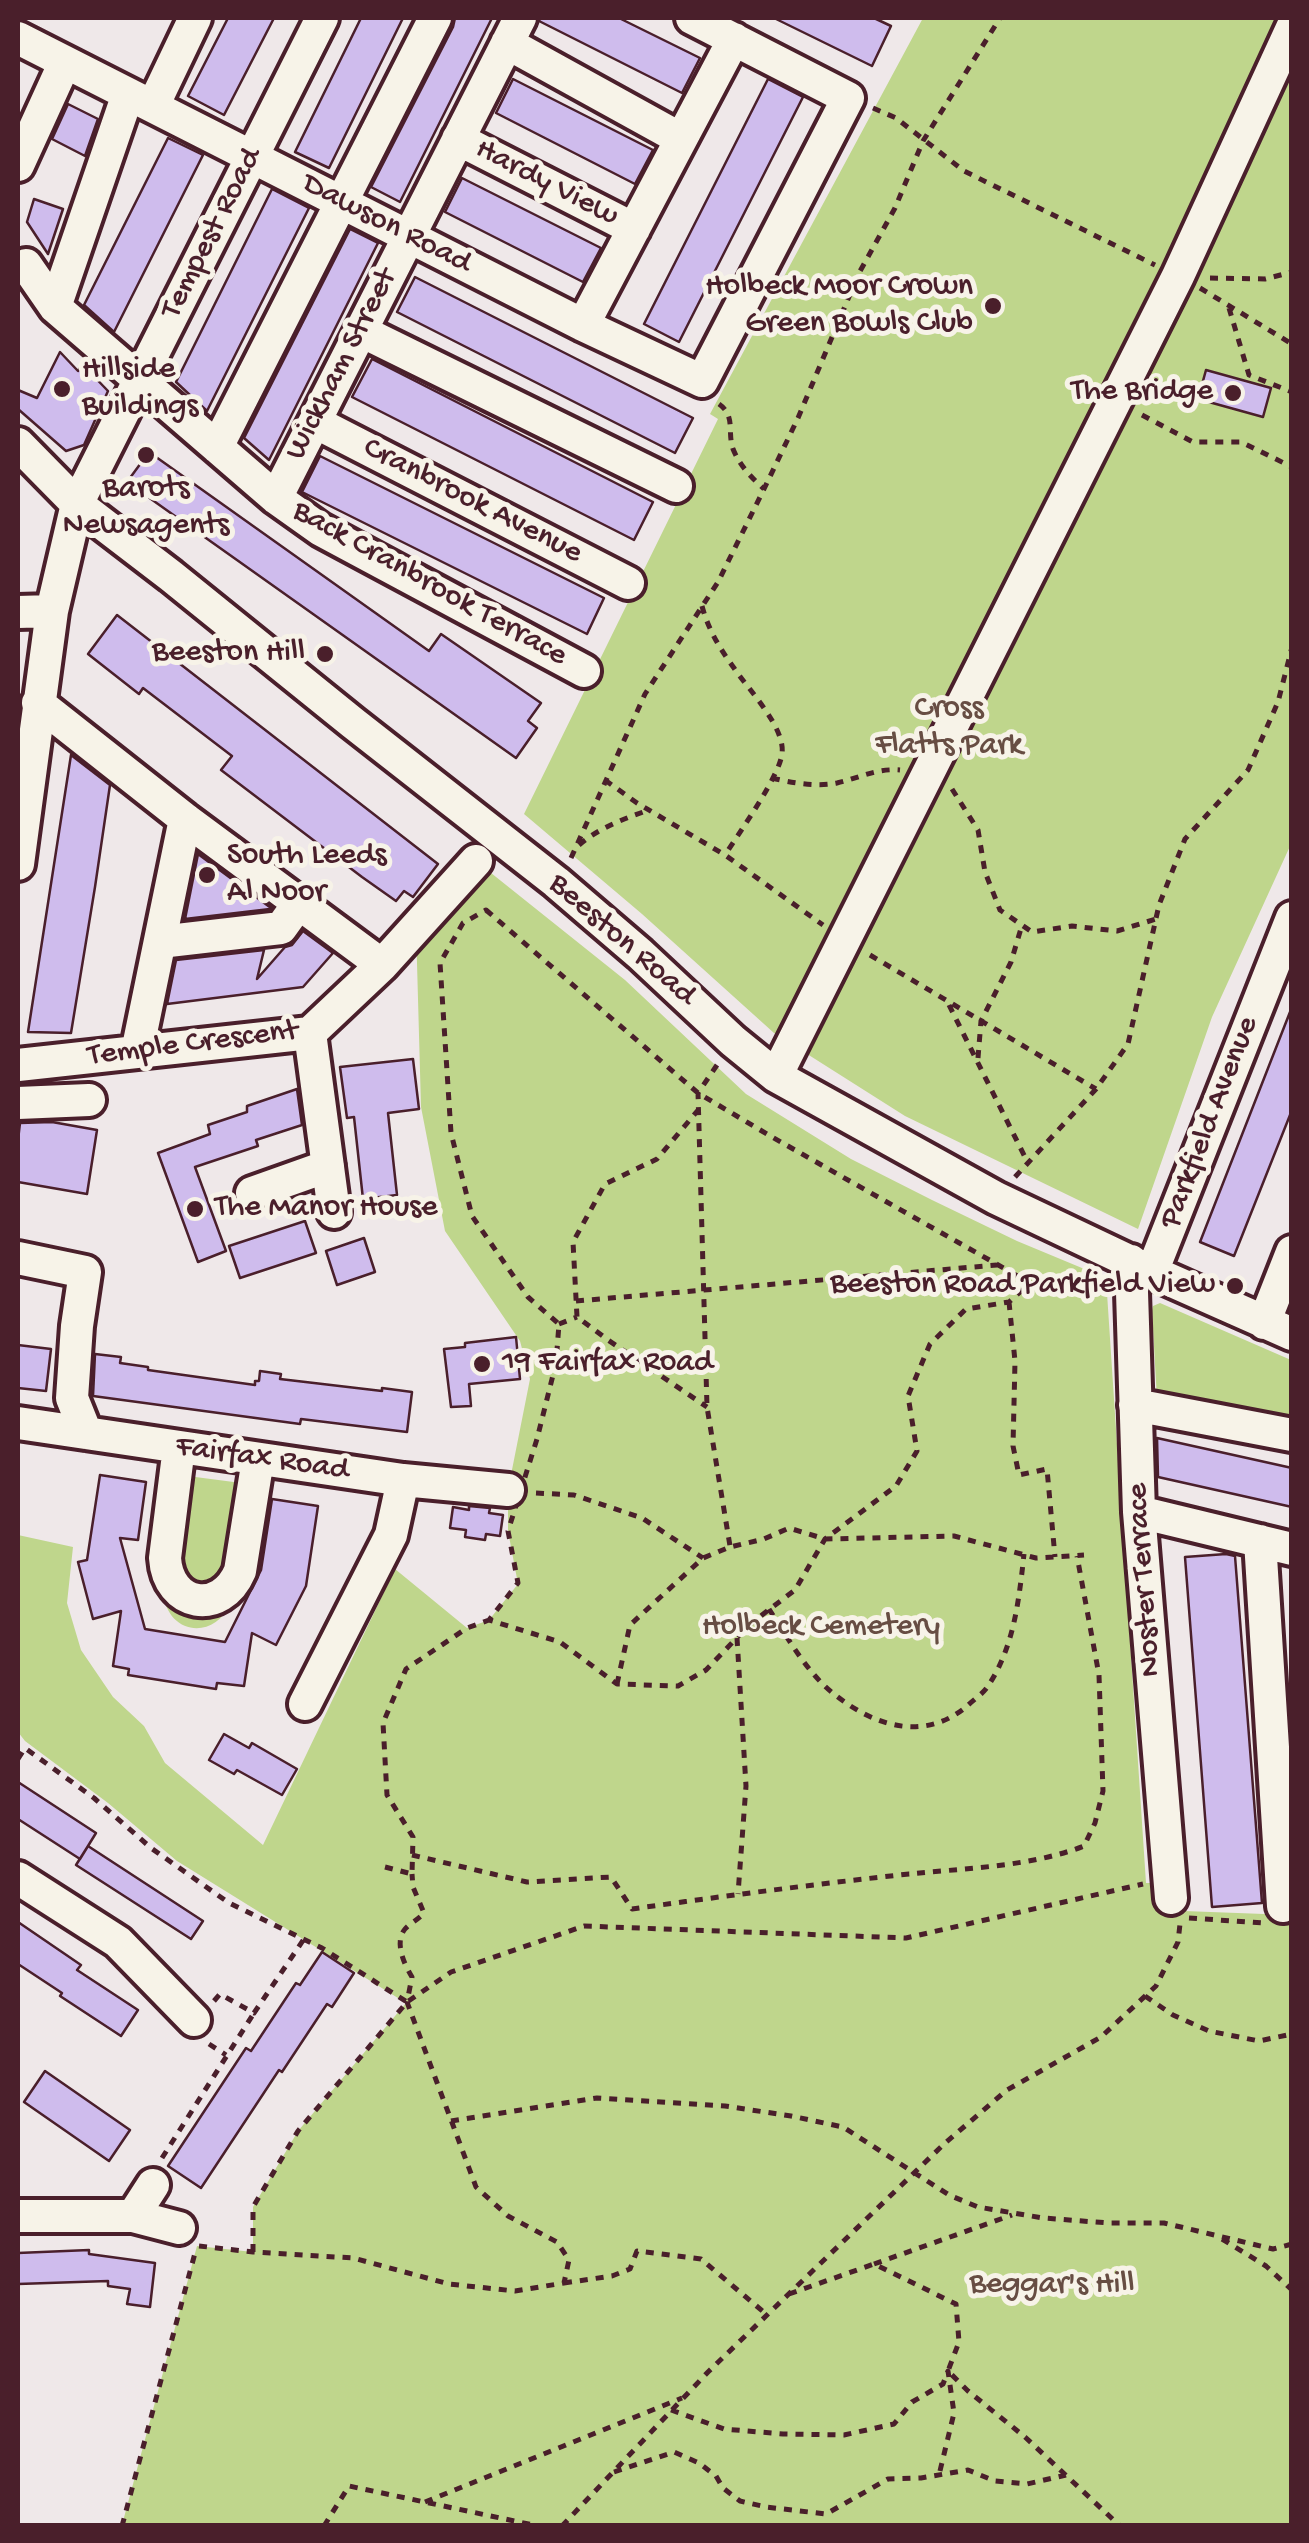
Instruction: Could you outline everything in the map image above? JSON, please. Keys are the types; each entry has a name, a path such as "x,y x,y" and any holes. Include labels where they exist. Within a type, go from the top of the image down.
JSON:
{"street":[{"path":"55,307 140,100 195,18"},
{"name":"Tempest Road","path":"18,864 52,612 77,504 322,18"},
{"path":"217,448 435,18"},
{"path":"692,18 848,98 702,382"},
{"path":"776,1076 1178,276 1292,28"},
{"path":"513,30 681,139"},
{"name":"Wickham Street","path":"276,498 513,30"},
{"name":"Dawson Road","path":"18,38 702,382"},
{"path":"584,325 734,39"},
{"path":"26,173 65,62"},
{"name":"Hardy View","path":"458,138 634,229"},
{"name":"Back Cranbrook Terrace","path":"26,265 55,307 276,498 322,530 584,671"},
{"path":"361,331 676,486"},
{"name":"Cranbrook Avenue","path":"314,422 628,583"},
{"name":"Beeston Road","path":"18,444 77,504 556,882 776,1076 996,1198 1278,1328"},
{"path":"18,612 52,612"},
{"path":"38,703 185,819 382,965"},
{"path":"137,1052 185,819"},
{"name":"Temple Crescent","path":"18,1066 310,1033 382,965 476,861"},
{"path":"160,942 281,928 299,903"},
{"name":"Parkfield Avenue","path":"1141,1267 1292,918"},
{"path":"310,1033 334,1212"},
{"path":"18,1102 89,1100"},
{"path":"252,1192 328,1166"},
{"path":"1278,1328 1292,1252"},
{"path":"18,1258 85,1272 72,1398 86,1434"},
{"name":"Noster Terrace","path":"1141,1267 1134,1406 1170,1889"},
{"path":"1134,1406 1292,1436"},
{"name":"Fairfax Road","path":"18,1424 402,1480 514,1491"},
{"path":"179,1447 166,1571 180,1592 203,1601 226,1592 240,1571 258,1459"},
{"path":"305,1704 391,1535 402,1480"},
{"path":"1139,1512 1276,1545 1278,1915"},
{"path":"18,1878 118,1942 194,2020"},
{"path":"133,2216 153,2185"},
{"path":"18,2216 133,2216 188,2237"}],"path":[{"path":"556,882 576,847 645,694 718,582 764,489 859,273 895,208 922,141 1000,18"},
{"path":"848,98 896,118 964,171 1178,276 1292,344"},
{"path":"1178,276 1265,280 1292,272"},
{"path":"1228,305 1249,375 1292,392"},
{"path":"702,382 727,410 731,443 740,463 764,489"},
{"path":"1117,399 1153,423 1193,442 1242,442 1292,467"},
{"path":"702,606 718,645 780,734 782,754 772,778 725,855"},
{"path":"996,1198 1096,1089 1128,1044 1159,905 1186,839 1248,770 1278,702 1292,647"},
{"path":"772,778 791,783 833,784 885,768 920,773 955,790 978,830 985,872 1000,910 1032,932 1072,926 1117,931 1156,919"},
{"path":"576,847 619,820 650,810"},
{"path":"488,1620 560,1642 617,1684 678,1686 706,1670 736,1638 796,1590 825,1539 896,1486 916,1450 908,1396 930,1344 966,1309 1009,1302 1030,1283 698,1093 486,910 463,923 440,962 451,1133 472,1216 528,1296 559,1324"},
{"path":"977,1061 981,1021 1010,962 1022,924"},
{"path":"947,1001 1028,1163"},
{"path":"730,1548 707,1407 698,1093 733,1041"},
{"path":"699,1109 657,1159 605,1184 573,1242 578,1316 707,1407"},
{"path":"576,1301 998,1265"},
{"path":"1009,1302 1016,1361 1012,1446 1018,1475 1046,1468 1055,1557"},
{"path":"559,1324 578,1316"},
{"path":"559,1324 556,1363 537,1438 514,1491 508,1532 518,1584 488,1620 467,1628 406,1669 383,1723 387,1795 413,1837 413,1888 424,1913 407,1925 400,1937 403,1961 412,1977 406,2002 476,2187 508,2216 556,2242 569,2260 564,2283"},
{"path":"514,1491 574,1495 642,1518 703,1558"},
{"path":"412,1855 527,1882 611,1877 632,1909 1064,1854 1084,1846 1095,1823 1103,1791 1099,1674 1081,1556 1036,1558 954,1536 825,1539 790,1528 703,1558 630,1625 617,1684"},
{"path":"769,1609 831,1692 870,1719 915,1729 953,1717 987,1689 1008,1648 1019,1602 1024,1554"},
{"path":"736,1638 746,1786 738,1894"},
{"path":"18,1760 25,1748 94,1798 151,1848 229,1903 322,1948 406,2002"},
{"path":"385,1867 412,1874"},
{"path":"253,2252 254,2208 298,2131 406,2002 451,1972 584,1926 906,1938 1146,1883 1170,1889"},
{"path":"562,2526 684,2397 915,2172 1007,2090 1102,2037 1156,1986 1178,1942 1181,1917 1278,1915"},
{"path":"153,2185 159,2162 304,1939"},
{"path":"194,2020 220,1994 254,2013"},
{"path":"1145,1996 1173,2016 1209,2031 1259,2041 1292,2034"},
{"path":"451,2121 597,2098 725,2106 842,2128 949,2194 978,2207 1109,2223 1164,2222 1273,2249 1292,2244"},
{"path":"788,2295 1016,2213"},
{"path":"1215,2235 1266,2266 1292,2290"},
{"path":"122,2526 188,2237 253,2252 353,2258 449,2284 515,2291 612,2276 630,2269 637,2251 701,2259 767,2315"},
{"path":"672,2410 724,2429 783,2434 844,2435 894,2424 912,2402 943,2384 959,2342 956,2304 874,2264"},
{"path":"938,2475 954,2413 948,2372"},
{"path":"948,2372 1120,2526"},
{"path":"425,2502 684,2397"},
{"path":"612,2472 674,2452 700,2463 740,2500 766,2508 826,2514 888,2479 968,2470 996,2482 1026,2484 1066,2475"},
{"path":"324,2526 349,2486 538,2526"}],"green space":[{"name":"Cross Flatts Park","path":"923,18 1291,18 1291,844 1212,1017 1138,1229 905,1116 774,1033 524,814 718,419 710,414"},
{"path":"476,861 625,980 746,1094 851,1159 1017,1241 1106,1278 1146,1883 1154,1883 1157,1910 1291,1915 1291,2525 122,2525 197,2246 253,2252 253,2207 298,2131 406,2003 177,1861 25,1741 18,1732 18,1535 73,1547 67,1603 81,1650 113,1697 144,1726 165,1763 263,1845 395,1569 467,1628 489,1620 518,1584 508,1531 508,1490 530,1379 520,1341 445,1231 421,1107 416,927"},
{"path":"1160,1303 1291,1360 1291,1427 1157,1399 1152,1311"},
{"path":"180,1475 249,1484 231,1603 213,1624 202,1628 181,1624 172,1616 163,1591"}],"building":[{"path":"228,18 274,18 224,115 188,96"},
{"path":"361,18 403,18 329,168 295,152"},
{"path":"455,18 492,18 400,202 371,187"},
{"path":"619,18 700,58 682,93 539,21"},
{"path":"774,18 874,18 891,26 872,66"},
{"path":"513,79 653,150 635,184 496,113"},
{"path":"768,79 803,97 679,342 644,324"},
{"path":"68,104 98,119 85,156 52,139"},
{"path":"168,138 203,155 114,332 84,305"},
{"path":"462,178 601,248 583,282 445,212"},
{"path":"272,189 309,208 207,411 176,382"},
{"path":"34,199 63,209 48,254 27,222"},
{"path":"350,229 378,243 269,460 244,438"},
{"path":"415,277 693,418 675,453 397,312"},
{"name":"Hillside Buildings","path":"60,352 78,371 82,364 108,391 84,445 66,451 18,409 18,390 37,398"},
{"path":"372,359 653,502 634,540 352,397"},
{"path":"1206,370 1271,388 1263,417 1198,399"},
{"path":"149,452 429,651 441,634 541,703 528,721 537,728 516,758 127,482"},
{"path":"320,456 604,598 587,634 302,492"},
{"path":"117,615 438,864 413,897 404,891 396,901 362,877 221,770 232,756 143,688 139,694 88,654"},
{"path":"71,755 110,785 95,887 71,1033 28,1032"},
{"path":"198,854 271,908 185,919"},
{"path":"303,931 333,953 303,987 167,1004 176,960 264,950 257,979"},
{"path":"1290,1012 1292,1110 1234,1256 1200,1242"},
{"path":"413,1059 419,1109 388,1113 397,1195 363,1199 354,1117 347,1118 340,1067"},
{"path":"297,1089 302,1125 256,1140 258,1146 195,1167 226,1251 198,1262 158,1153 210,1134 208,1125 247,1112 247,1106"},
{"path":"52,1122 97,1130 87,1194 18,1182 20,1123"},
{"path":"305,1221 316,1253 240,1278 229,1246"},
{"path":"364,1238 375,1272 337,1285 326,1251"},
{"name":"19 Fairfax Road","path":"516,1337 520,1379 469,1384 471,1406 451,1407 444,1349"},
{"path":"18,1345 51,1349 46,1391 18,1388"},
{"path":"95,1354 121,1357 120,1363 148,1370 255,1385 260,1371 281,1374 280,1379 412,1392 407,1432 301,1419 300,1424 93,1396"},
{"path":"1157,1438 1292,1468 1292,1507 1158,1477"},
{"path":"100,1475 146,1482 138,1540 120,1538 145,1629 225,1642 261,1570 272,1499 318,1506 306,1586 276,1645 252,1633 244,1686 217,1683 216,1689 128,1675 129,1669 113,1666 121,1611 93,1619 78,1562 87,1560"},
{"path":"469,1506 490,1508 489,1513 503,1515 500,1536 486,1534 485,1540 465,1537 466,1530 450,1528 453,1507 469,1510"},
{"path":"1235,1556 1262,1903 1212,1907 1185,1557"},
{"path":"224,1734 249,1748 252,1743 297,1769 282,1795 237,1770 234,1774 209,1760"},
{"path":"18,1782 96,1833 80,1859 18,1819"},
{"path":"88,1846 203,1921 191,1939 76,1865"},
{"path":"18,1922 81,1965 77,1970 138,2010 121,2036 18,1964"},
{"path":"322,1952 354,1973 332,2007 327,2004 282,2072 279,2070 201,2188 168,2166 246,2048 251,2051 296,1983 300,1985"},
{"path":"45,2071 130,2130 109,2161 24,2102"},
{"path":"89,2250 89,2254 155,2263 150,2307 127,2304 130,2289 108,2286 108,2281 18,2284 18,2253"}],"place":[{"name":"Holbeck Moor Crown Green Bowls Club","path":"993,306"},
{"name":"Hillside Buildings","path":"62,389"},
{"name":"The Bridge","path":"1233,393"},
{"name":"Barots Newsagents","path":"146,455"},
{"name":"Beeston Hill","path":"325,654"},
{"name":"South Leeds Al Noor","path":"207,875"},
{"name":"The Manor House","path":"195,1209"},
{"name":"Beeston Road Parkfield View","path":"1235,1286"},
{"name":"19 Fairfax Road","path":"482,1364"}],"park label":[{"name":"Holbeck Cemetery","path":"821,1628"},
{"name":"Beggar's Hill","path":"1052,2286"}]}
